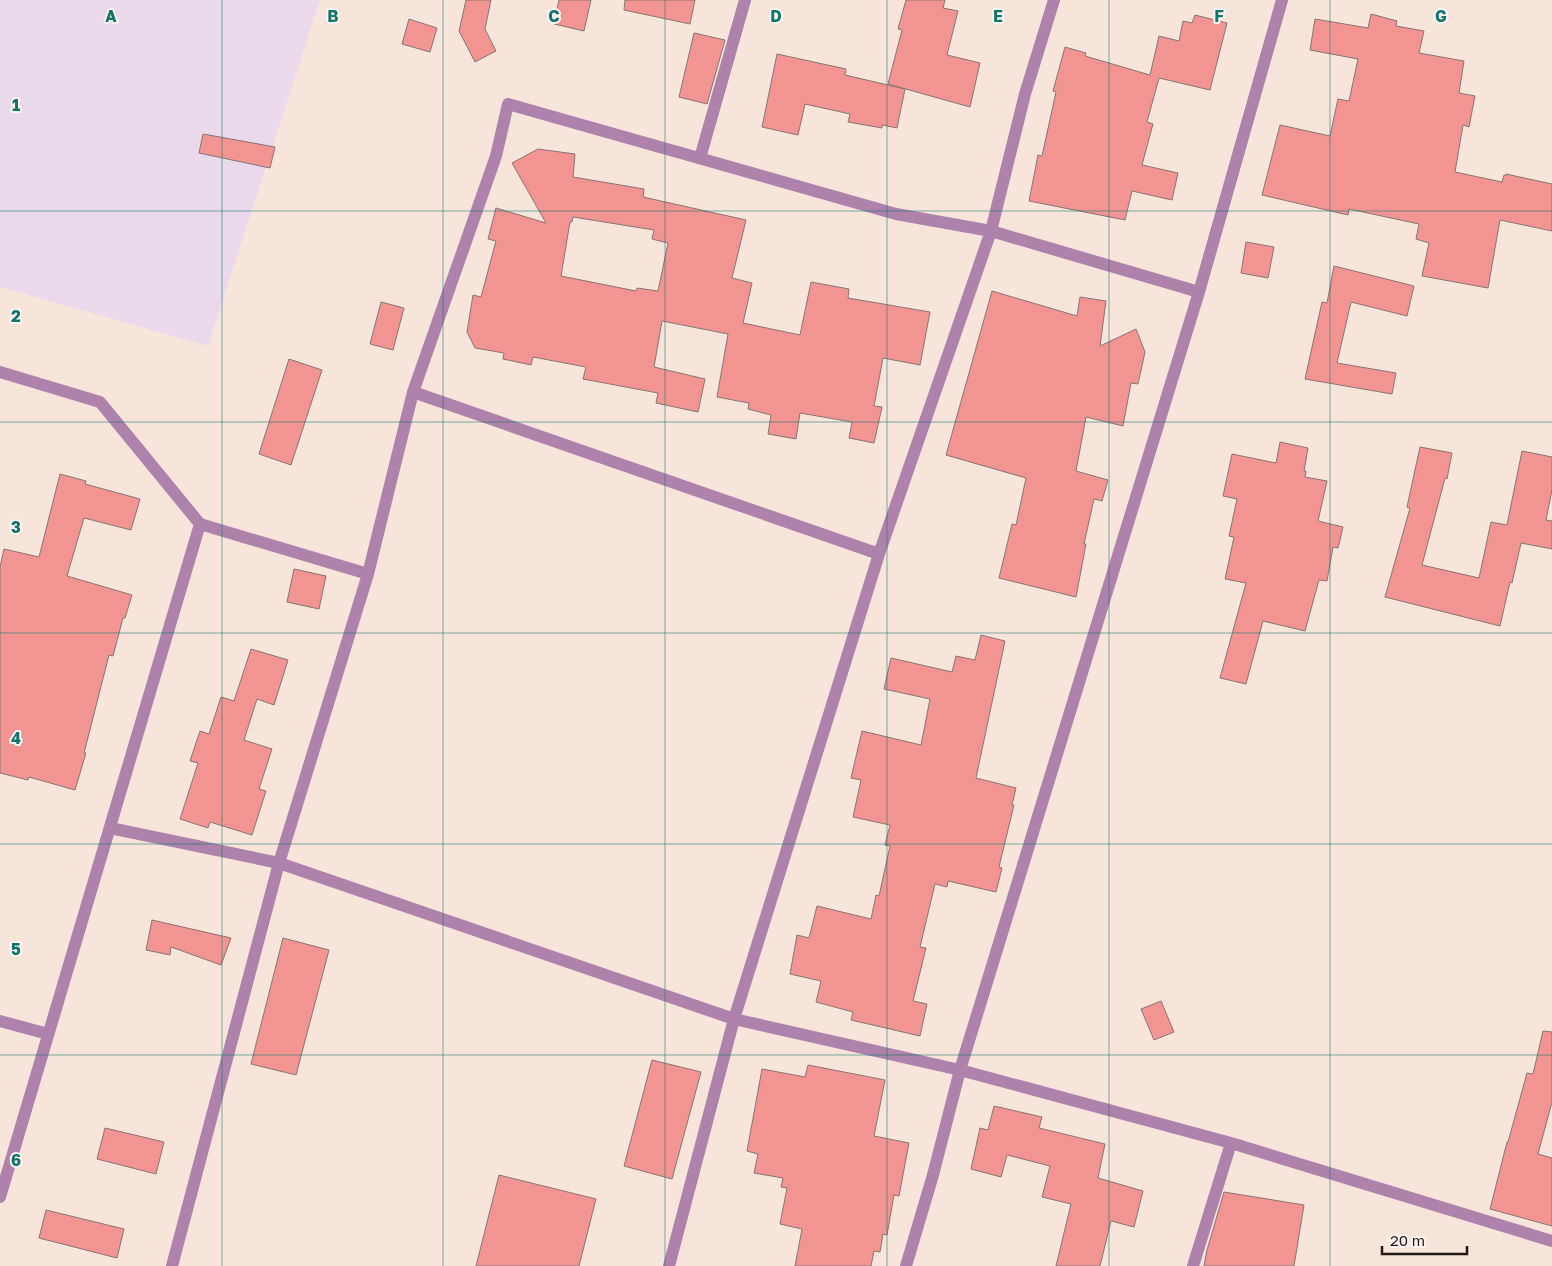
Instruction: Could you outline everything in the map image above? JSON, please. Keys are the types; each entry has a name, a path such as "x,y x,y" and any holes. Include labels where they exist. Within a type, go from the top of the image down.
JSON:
{"street":[{"path":"700,158 745,0"},
{"path":"669,1266 734,1020 879,554 991,231 1025,94 1054,0"},
{"path":"906,1266 933,1175 960,1070 1199,292 1282,0"},
{"path":"172,1266 279,863 368,574 413,392 496,156 508,104 896,214 991,231 1199,292"},
{"path":"0,372 100,402 200,524 368,574"},
{"path":"413,392 879,554"},
{"path":"0,1197 200,524"},
{"path":"110,828 279,863 734,1020 960,1070 1231,1143 1552,1241"},
{"path":"0,1021 48,1034"},
{"path":"1193,1266 1231,1143"}],"shaded area":[{"path":"0,0 320,0 208,346 0,287"}],"building":[{"path":"466,0 491,0 485,29 496,51 475,62 459,31"},
{"path":"559,0 591,0 584,31 554,24"},
{"path":"625,0 695,0 690,24 624,10"},
{"path":"906,0 945,0 943,8 958,11 947,55 980,63 970,107 888,84 902,30 898,29"},
{"path":"1371,14 1397,21 1396,26 1424,31 1419,53 1464,61 1459,93 1475,96 1469,127 1463,125 1455,172 1502,182 1506,174 1552,184 1552,231 1500,220 1488,288 1422,276 1429,243 1416,239 1419,224 1349,209 1348,215 1262,195 1280,125 1330,136 1338,99 1349,101 1358,59 1310,50 1315,19 1368,28"},
{"path":"1195,15 1227,23 1210,90 1159,78 1147,122 1153,124 1142,165 1178,173 1172,200 1132,191 1125,220 1029,201 1038,155 1042,156 1056,92 1053,91 1065,47 1086,53 1085,56 1150,75 1159,36 1179,41 1183,21 1192,23"},
{"path":"409,19 437,28 430,52 402,44"},
{"path":"694,33 725,40 707,104 679,97"},
{"path":"777,54 846,69 845,75 905,89 897,128 882,125 882,128 848,122 850,114 805,104 798,135 762,127"},
{"path":"203,134 275,147 270,168 199,153"},
{"path":"538,149 575,154 573,177 644,189 643,197 746,220 732,278 752,283 743,323 800,335 811,282 849,289 848,298 930,312 920,365 883,358 874,406 882,407 874,443 849,438 852,422 800,413 796,439 768,434 771,415 748,409 749,403 717,397 728,334 662,321 654,367 705,379 698,412 656,403 658,393 583,379 586,367 533,357 531,365 503,359 504,353 475,348 467,332 473,295 481,297 496,241 488,239 496,208 546,223 512,163","holes":["573,217 654,230 652,239 668,243 658,291 637,288 636,291 561,276 570,222 572,222"]},
{"path":"1246,242 1274,247 1268,278 1241,273"},
{"path":"1334,266 1414,286 1407,316 1351,302 1337,363 1396,373 1392,394 1305,379 1322,302 1327,303"},
{"path":"992,291 1077,316 1080,297 1106,301 1100,346 1136,329 1145,352 1138,384 1131,383 1123,426 1086,417 1076,471 1108,480 1102,501 1094,499 1084,544 1086,544 1076,597 999,578 1012,524 1016,525 1026,478 946,455"},
{"path":"381,302 404,308 393,350 370,344"},
{"path":"289,359 322,370 291,465 259,454"},
{"path":"1280,442 1308,448 1304,471 1306,471 1305,477 1327,481 1318,521 1343,527 1338,548 1333,547 1327,581 1319,580 1305,631 1263,621 1246,684 1220,678 1246,583 1225,579 1234,537 1229,536 1237,499 1223,496 1232,454 1276,463"},
{"path":"1420,447 1452,453 1447,479 1445,478 1422,565 1479,578 1491,522 1507,525 1522,451 1552,457 1552,490 1546,520 1552,521 1552,549 1521,543 1500,626 1385,597 1410,508 1407,507"},
{"path":"60,474 86,481 85,484 140,499 131,530 84,518 67,576 132,595 125,618 123,618 113,656 109,655 84,753 86,753 75,790 29,777 28,780 0,773 0,567 4,549 39,557"},
{"path":"294,569 326,576 319,609 287,602"},
{"path":"981,635 1005,641 976,778 1016,788 1012,805 1014,805 999,867 1002,868 996,892 948,881 947,887 935,884 920,947 926,948 913,1001 927,1004 920,1036 851,1020 853,1012 816,1002 821,981 790,974 797,935 809,938 817,906 871,919 876,895 879,896 890,846 885,845 890,825 853,817 861,780 851,778 862,731 921,745 930,699 884,689 891,658 952,672 956,656 975,660"},
{"path":"251,649 288,660 274,705 257,699 244,740 272,749 259,789 266,791 252,835 210,822 208,828 180,819 198,763 190,761 200,731 209,734 221,697 234,701"},
{"path":"152,920 231,938 221,965 171,947 170,955 146,950"},
{"path":"283,938 329,950 296,1075 251,1064"},
{"path":"1161,1001 1174,1032 1154,1040 1141,1009"},
{"path":"1543,1031 1552,1032 1552,1102 1538,1154 1552,1158 1552,1226 1490,1209 1527,1073 1533,1074"},
{"path":"652,1060 701,1072 672,1179 624,1166"},
{"path":"808,1065 885,1080 874,1136 909,1143 899,1196 894,1195 887,1235 883,1234 880,1252 874,1251 871,1266 795,1266 802,1229 780,1224 787,1188 781,1187 783,1178 754,1173 758,1154 747,1151 762,1069 805,1077"},
{"path":"994,1106 1042,1117 1039,1128 1105,1144 1098,1178 1143,1191 1134,1227 1111,1221 1100,1266 1056,1266 1071,1204 1042,1197 1050,1166 1007,1155 1001,1177 971,1169 980,1128 988,1130"},
{"path":"105,1128 164,1142 156,1174 97,1159"},
{"path":"499,1175 596,1199 579,1266 476,1266"},
{"path":"1224,1192 1304,1205 1294,1266 1204,1266"},
{"path":"46,1210 124,1229 117,1258 39,1238"}]}
